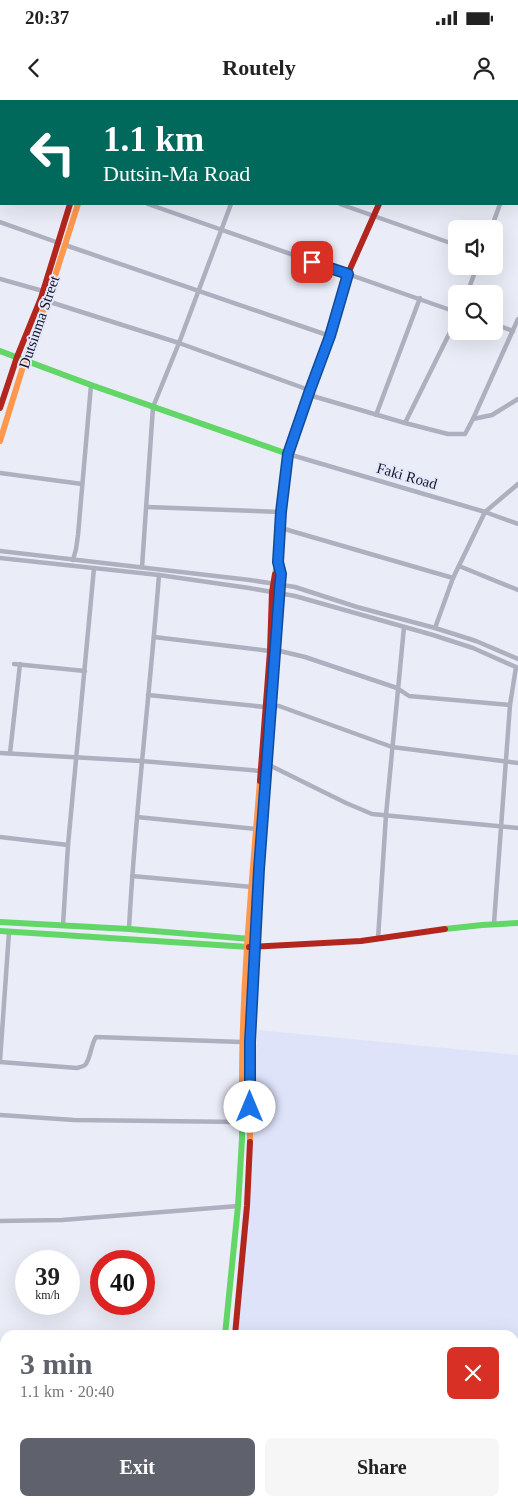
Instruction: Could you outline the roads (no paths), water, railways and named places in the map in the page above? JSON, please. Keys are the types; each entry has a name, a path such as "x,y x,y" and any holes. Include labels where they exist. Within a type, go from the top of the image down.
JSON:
{"street":[{"name":"Dutsinma Street","path":"0,441 25,360 47,301 70,205"},
{"name":"Dutsinma Street","path":"0,408 17,357 78,205"},
{"path":"151,205 448,309"},
{"path":"142,567 153,407 231,205"},
{"path":"343,205 448,242"},
{"path":"273,650 272,584 278,562 281,512 288,454 330,336 348,274 379,205"},
{"path":"494,220 500,205"},
{"path":"0,222 330,336"},
{"path":"0,280 43,292"},
{"path":"376,415 420,298"},
{"path":"47,301 179,343 309,393 376,415 457,435 465,434 473,419 518,319"},
{"path":"503,327 513,331"},
{"path":"405,423 448,336"},
{"path":"0,351 91,386 288,454"},
{"path":"71,566 77,542 91,386"},
{"path":"473,419 492,415 518,399"},
{"name":"Faki Road","path":"288,454 485,512 518,524"},
{"path":"0,473 82,484"},
{"path":"434,628 453,578 485,512 518,484"},
{"path":"147,507 281,512"},
{"path":"281,528 453,578"},
{"path":"0,551 280,585 308,591 357,607 434,628 518,659"},
{"path":"0,558 159,575 306,598 433,634 473,648 517,668 510,705 494,923"},
{"path":"226,1330 238,1206 242,1042 247,947 273,650 280,594 281,574 278,562"},
{"path":"459,566 518,590"},
{"path":"63,925 68,845 94,568"},
{"path":"130,929 141,761 159,575"},
{"path":"378,939 386,815 404,627"},
{"path":"154,637 273,650 305,657 397,688 409,696 510,705"},
{"path":"14,664 85,671"},
{"path":"10,753 20,664"},
{"path":"148,695 278,706 392,747 518,763"},
{"path":"235,1330 247,1206 250,1042 269,706"},
{"path":"0,753 141,761 262,771"},
{"path":"267,764 372,814 518,828"},
{"path":"137,818 257,830"},
{"path":"0,837 68,845"},
{"path":"132,876 252,888"},
{"path":"0,922 248,938 255,943"},
{"path":"0,931 247,947 255,943 344,942 378,939 447,928 494,923 518,923"},
{"path":"9,932 0,1061 77,1068 85,1065 89,1059 92,1043 96,1037 242,1042"},
{"path":"0,1115 74,1120 241,1122"},
{"path":"0,1221 62,1220 238,1206"}]}
